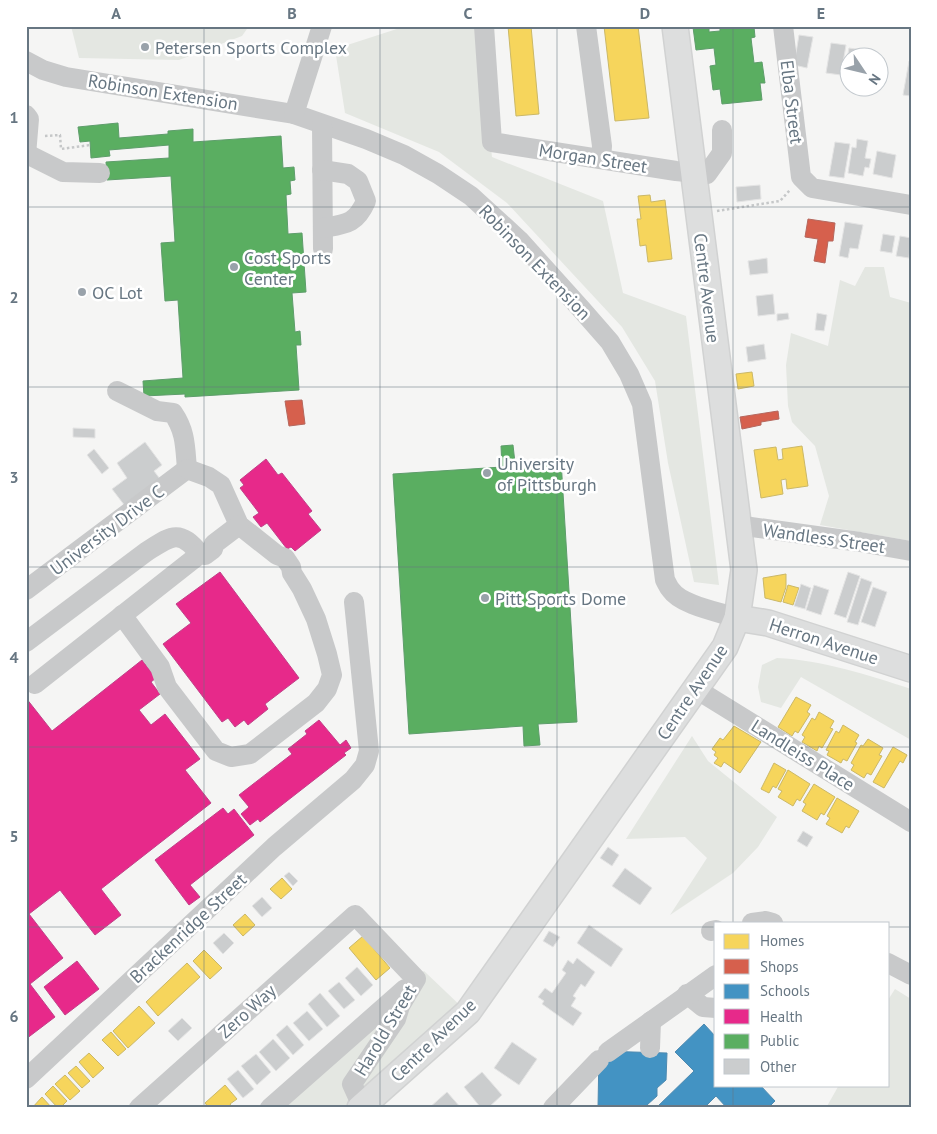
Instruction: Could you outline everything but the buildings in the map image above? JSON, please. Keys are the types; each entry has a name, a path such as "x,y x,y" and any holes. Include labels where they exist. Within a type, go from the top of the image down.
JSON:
{"main road":[{"name":"Centre Avenue","path":"362,1107 468,1012 725,647 737,618 744,570 675,26"},
{"name":"Herron Avenue","path":"737,618 768,623 911,669"}],"street":[{"path":"294,114 322,26"},
{"name":"Morgan Street","path":"484,26 492,142 693,173"},
{"path":"586,26 602,146 601,159"},
{"name":"Elba Street","path":"783,26 801,177 812,188 911,205"},
{"name":"Robinson Extension","path":"26,61 43,70 66,76 294,114 366,139 404,155 438,174 471,196 519,240 610,342 629,374 642,404 665,580 671,592 696,605 737,618"},
{"path":"26,115 29,119 27,154 63,172 100,173"},
{"path":"322,125 323,249"},
{"path":"693,173 707,174 722,153 722,130"},
{"path":"322,170 348,174 358,181 366,201 360,215 346,224 323,228"},
{"path":"117,390 157,411 172,413 179,422 184,434 187,470 209,477 221,485 239,525 277,555 279,563 286,571 292,574 302,590 316,619 332,675 327,690 316,703 250,754 231,757 216,751 167,688 160,666 122,615"},
{"name":"University Drive C","path":"26,590 187,470"},
{"path":"35,684 239,525"},
{"name":"Wandless Street","path":"737,525 911,551"},
{"path":"26,642 167,538 179,536 191,544 207,549"},
{"name":"Brackenridge Street","path":"26,1078 274,847 353,780 365,765 369,751 354,602"},
{"name":"Landleiss Place","path":"696,688 909,818"},
{"name":"Harold Street","path":"355,915 416,979 400,1006 396,1018 352,1084 362,1107"},
{"name":"Zero Way","path":"139,1108 355,915"},
{"path":"890,964 911,976"},
{"path":"553,1108 604,1056 687,994 714,976"},
{"path":"270,1108 416,979"},
{"path":"687,994 703,1007 714,1008"},
{"path":"650,1048 651,1021"}],"path":[{"path":"41,136 60,135 61,149 90,145"},
{"path":"712,212 780,202"}],"shaded area":[{"name":"Petersen Sports Complex","path":"71,26 249,26 242,36 179,60 79,58"},
{"path":"406,26 478,26 492,157 603,201 623,293 686,316 719,585 694,582 668,463 655,381 622,327 507,203 439,152 345,113 335,49"},
{"path":"865,267 884,267 890,297 911,303 911,541 820,525 829,496 815,446 792,422 788,406 786,365 791,333 828,346 840,280 855,286"},
{"path":"777,658 828,665 911,689 911,740 801,677 781,708 761,702 758,687 762,665"},
{"path":"692,736 708,761 777,817 758,847 733,873 670,915 707,858 685,837 626,839"},
{"path":"424,971 467,1012 364,1108 270,1108"},
{"path":"895,989 911,999 911,1108 826,1108 838,1086 890,1086 890,997"}],"place":[{"name":"Petersen Sports Complex","path":"145,47"},
{"name":"Cost Sports Center","path":"234,267"},
{"name":"OC Lot","path":"82,292"},
{"name":"University of Pittsburgh","path":"487,473"},
{"name":"Pitt Sports Dome","path":"485,598"}]}
